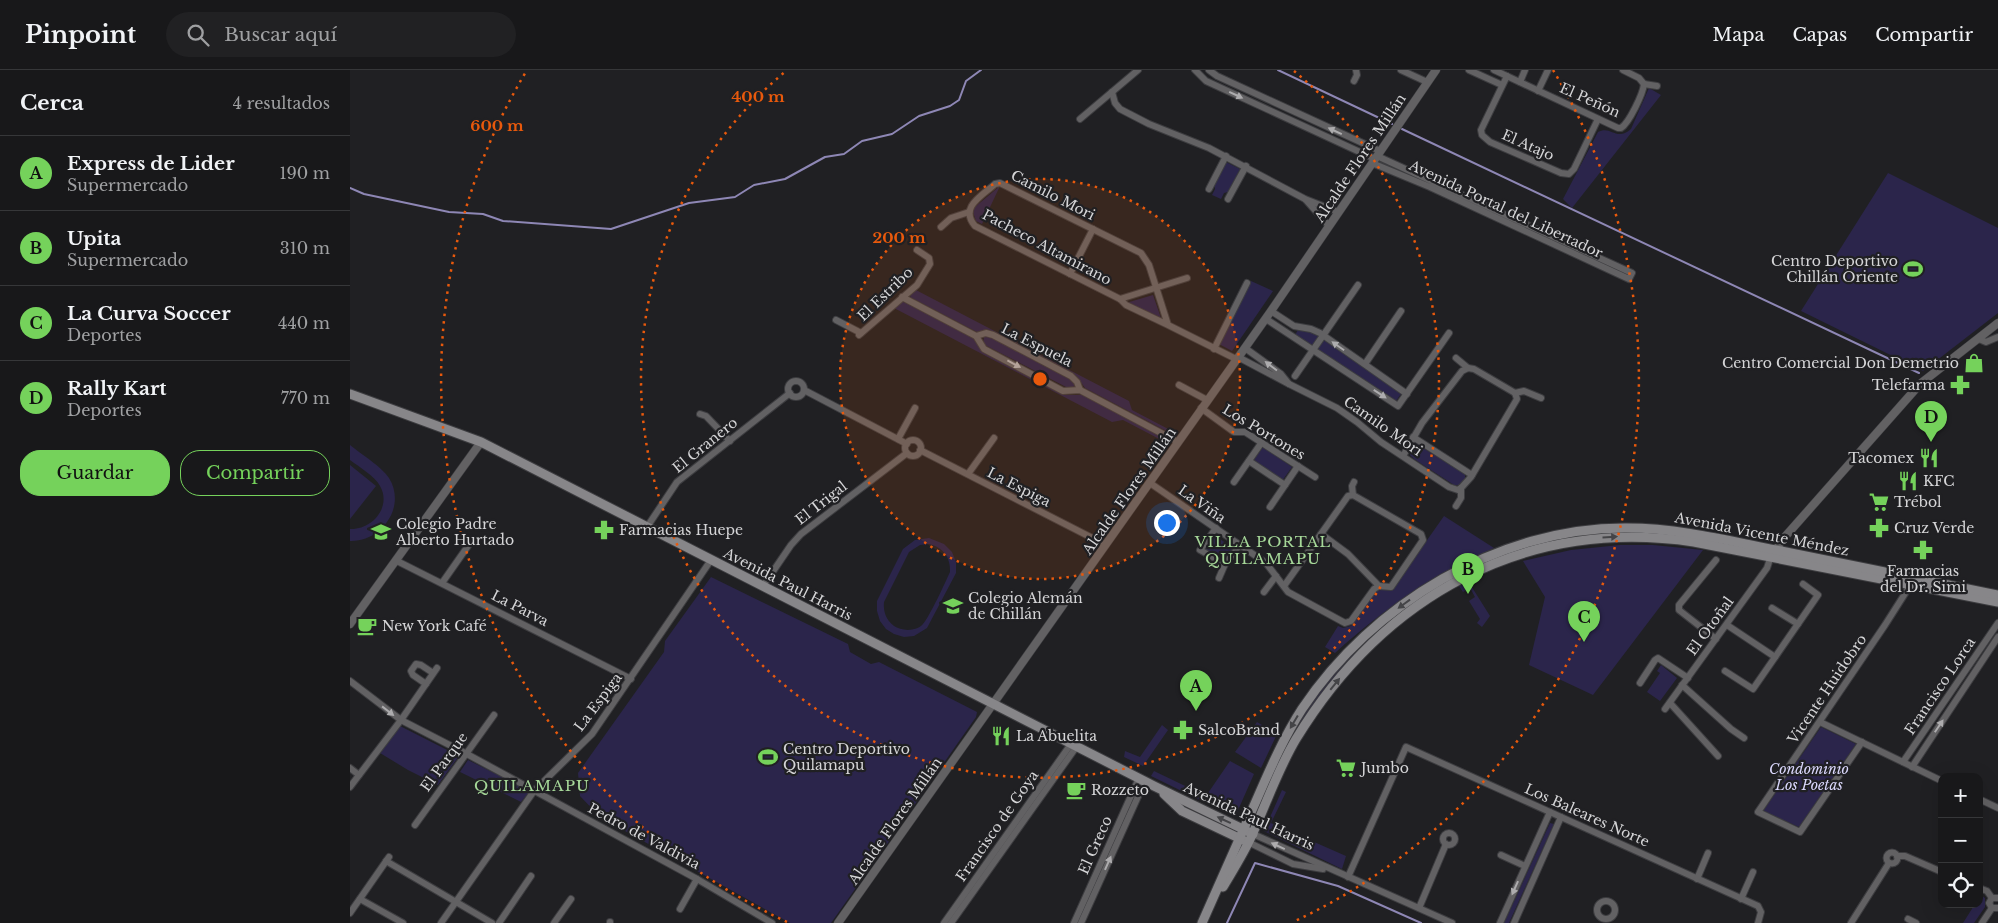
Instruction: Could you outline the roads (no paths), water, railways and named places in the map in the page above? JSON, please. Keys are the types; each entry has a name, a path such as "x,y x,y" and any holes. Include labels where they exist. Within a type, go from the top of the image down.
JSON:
{"main road":[{"name":"Avenida Paul Harris","path":"350,394 481,442 1154,786 1241,834 1248,842"},
{"name":"Avenida Vicente Méndez","path":"1202,921 1282,743 1301,711 1323,680 1374,627 1415,596 1474,563 1549,537 1606,529 1628,528 1676,531 1913,581 1998,602"},
{"name":"Avenida Vicente Méndez","path":"1202,921 1253,834 1285,758 1312,715 1342,675 1370,646 1400,619 1432,596 1478,570 1534,549 1570,541 1642,536 1772,552"},
{"name":"Avenida Vicente Méndez","path":"1913,581 1998,595"},
{"name":"Avenida Paul Harris","path":"1241,834 1253,834"}],"street":[{"path":"1080,119 1138,70"},
{"name":"Avenida Portal del Libertador","path":"1195,70 1206,81 1376,157 1631,276"},
{"name":"Avenida Portal del Libertador","path":"1209,70 1217,76 1376,157"},
{"path":"1354,81 1357,75 1356,70"},
{"path":"1401,70 1427,82"},
{"name":"Alcalde Flores Millán","path":"838,923 1106,546 1201,408 1266,319 1436,70"},
{"path":"1469,70 1502,85"},
{"name":"El Peñón","path":"1494,70 1614,127 1621,128 1626,124 1644,84"},
{"path":"1520,82 1525,70"},
{"path":"1538,91 1548,70"},
{"path":"1623,70 1639,78 1644,84 1657,86"},
{"name":"El Atajo","path":"1507,76 1483,125 1482,135 1490,142 1561,173 1568,174 1574,169 1598,119"},
{"path":"1112,92 1115,104 1120,109 1149,124 1180,135 1226,156 1305,199 1338,212"},
{"path":"1209,189 1226,156"},
{"path":"1228,199 1246,166"},
{"name":"Camilo Mori","path":"969,212 971,205 995,184 1000,182 1140,253 1149,265 1168,325"},
{"path":"1305,199 1329,226"},
{"path":"941,227 951,218 969,212"},
{"name":"Pacheco Altamirano","path":"969,212 970,220 975,226 1120,299"},
{"path":"1070,274 1093,229"},
{"name":"El Estribo","path":"836,320 860,334 917,285 930,264 929,258 917,250"},
{"path":"1120,299 1187,278"},
{"path":"1214,348 1247,283"},
{"path":"1295,376 1358,285"},
{"name":"La Espuela","path":"902,297 976,336 984,349 1063,391 1080,390 1178,442"},
{"name":"Camilo Mori","path":"1120,299 1126,305 1337,408 1402,456 1449,487 1458,490 1461,488"},
{"path":"1271,311 1294,326 1311,329 1323,335 1407,394"},
{"path":"1365,364 1401,311"},
{"path":"1266,319 1398,406 1449,333"},
{"path":"1772,552 1920,384 1998,324"},
{"name":"La Espuela","path":"976,336 986,333 993,335 1071,376 1077,382 1080,390"},
{"path":"1979,339 1986,342 1998,337"},
{"name":"Camilo Mori","path":"1245,348 1281,374 1289,384"},
{"path":"1456,358 1468,368 1474,369 1515,393 1517,399 1472,475 1461,488 1461,498 1456,506"},
{"path":"1402,456 1413,437 1462,371 1468,368"},
{"name":"La Espiga","path":"790,393 789,386 794,381 802,383 804,390 906,444 915,440 919,443 920,450 1106,546"},
{"path":"1179,385 1207,400"},
{"path":"790,393 797,397 804,390"},
{"path":"1515,393 1524,391 1541,398"},
{"name":"El Granero","path":"647,527 678,482 790,393"},
{"path":"898,439 916,408"},
{"name":"Los Portones","path":"1201,408 1234,432 1245,432 1315,477"},
{"path":"700,414 706,416 730,441"},
{"path":"1413,437 1472,475"},
{"path":"968,474 994,438"},
{"path":"350,624 481,442"},
{"path":"1234,482 1262,442"},
{"path":"906,444 905,448 911,455 916,455 920,450"},
{"name":"El Trigal","path":"763,586 791,545 801,534 907,452"},
{"path":"1249,461 1285,485"},
{"path":"1270,507 1298,466"},
{"name":"La Viña","path":"1150,482 1266,563 1293,596 1345,623 1350,621 1374,589 1379,586"},
{"path":"1353,494 1352,486 1354,482"},
{"path":"1321,534 1348,554 1379,586 1391,587 1421,544 1423,540 1421,534 1353,494"},
{"path":"1284,586 1348,496 1353,494"},
{"path":"1216,528 1200,550 1225,564"},
{"path":"1219,578 1225,564 1240,545"},
{"path":"442,583 468,546"},
{"name":"El Otoñal","path":"1665,709 1767,568 1772,552"},
{"name":"La Espiga","path":"442,923 534,791 592,734 711,560"},
{"path":"1716,560 1679,605 1679,610 1716,639"},
{"name":"La Parva","path":"397,561 631,678"},
{"path":"1264,592 1276,576"},
{"name":"Vicente Huidobro","path":"1862,742 1800,832 1758,812 1913,581"},
{"path":"1725,671 1753,689 1818,595 1803,584"},
{"path":"1772,608 1798,624"},
{"name":"Francisco Lorca","path":"1903,762 1998,623"},
{"path":"1727,625 1776,657"},
{"name":"Francisco Lorca","path":"1912,767 1998,637"},
{"path":"1640,683 1658,658 1688,678"},
{"path":"350,787 401,720 426,684 435,671 416,664 411,670 413,675 426,684"},
{"name":"Pedro de Valdivia","path":"350,681 401,720 465,752 772,923"},
{"path":"1682,685 1730,729 1744,738"},
{"path":"1950,694 1957,699"},
{"path":"1670,703 1718,756"},
{"name":"El Parque","path":"415,824 465,752 494,715"},
{"path":"1820,722 1938,779"},
{"name":"Francisco de Goya","path":"944,923 1074,745"},
{"name":"Francisco de Goya","path":"951,923 1074,745"},
{"name":"Los Baleares Norte","path":"1348,877 1406,747 1758,906 1761,912 1758,923"},
{"path":"350,768 359,775"},
{"name":"El Greco","path":"1074,923 1142,780"},
{"name":"El Greco","path":"1081,923 1142,780"},
{"path":"1983,801 1998,808"},
{"path":"1500,923 1550,812"},
{"path":"1514,923 1561,817"},
{"name":"Avenida Paul Harris","path":"1253,834 1452,923"},
{"name":"Avenida Paul Harris","path":"1248,842 1293,864 1332,870"},
{"path":"1418,908 1446,844"},
{"path":"1697,879 1708,853"},
{"path":"1851,923 1889,863 1887,858 1890,853 1905,856 1938,870"},
{"path":"1501,855 1526,866"},
{"path":"350,913 387,859 492,923"},
{"path":"1741,898 1753,872"},
{"path":"499,923 531,876"},
{"path":"680,909 696,879"},
{"path":"1982,923 1995,908 1989,902 1995,898 1983,890"},
{"path":"360,899 395,921 403,923"},
{"path":"554,923 571,899"},
{"path":"1908,920 1916,923"}],"waterway":[{"path":"350,188 364,194 449,212 483,214 503,221 611,229 689,203 735,197 754,185 785,179 825,157 844,154 862,141 892,134 919,116 950,106 959,100 966,81 981,70"},
{"path":"1278,70 1392,124"},
{"path":"1402,129 1919,373"},
{"path":"1227,923 1255,863 1338,886 1421,923"}],"place":[{"name":"Centro Deportivo Chillán Oriente","path":"1913,269"},
{"name":"Centro Comercial Don Demetrio","path":"1974,363"},
{"name":"Telefarma","path":"1960,385"},
{"name":"Rally Kart","path":"1931,442"},
{"name":"Tacomex","path":"1929,458"},
{"name":"KFC","path":"1908,481"},
{"name":"Trébol","path":"1879,502"},
{"name":"Cruz Verde","path":"1879,528"},
{"name":"Farmacias Huepe","path":"604,530"},
{"name":"Colegio Padre Alberto Hurtado","path":"381,532"},
{"name":"Farmacias del Dr. Simi","path":"1923,550"},
{"name":"Upita","path":"1468,594"},
{"name":"Colegio Alemán de Chillán","path":"953,606"},
{"name":"New York Café","path":"367,626"},
{"name":"La Curva Soccer","path":"1584,642"},
{"name":"Express de Lider","path":"1196,711"},
{"name":"SalcoBrand","path":"1183,730"},
{"name":"La Abuelita","path":"1001,736"},
{"name":"Centro Deportivo Quilamapu","path":"768,757"},
{"name":"Jumbo","path":"1346,768"},
{"name":"Rozzeto","path":"1076,790"}],"district":[{"name":"VILLA PORTAL QUILAMAPU","path":"1263,550"},
{"name":"QUILAMAPU","path":"532,786"}],"park label":[{"name":"Condominio Los Poetas","path":"1809,778"}]}
